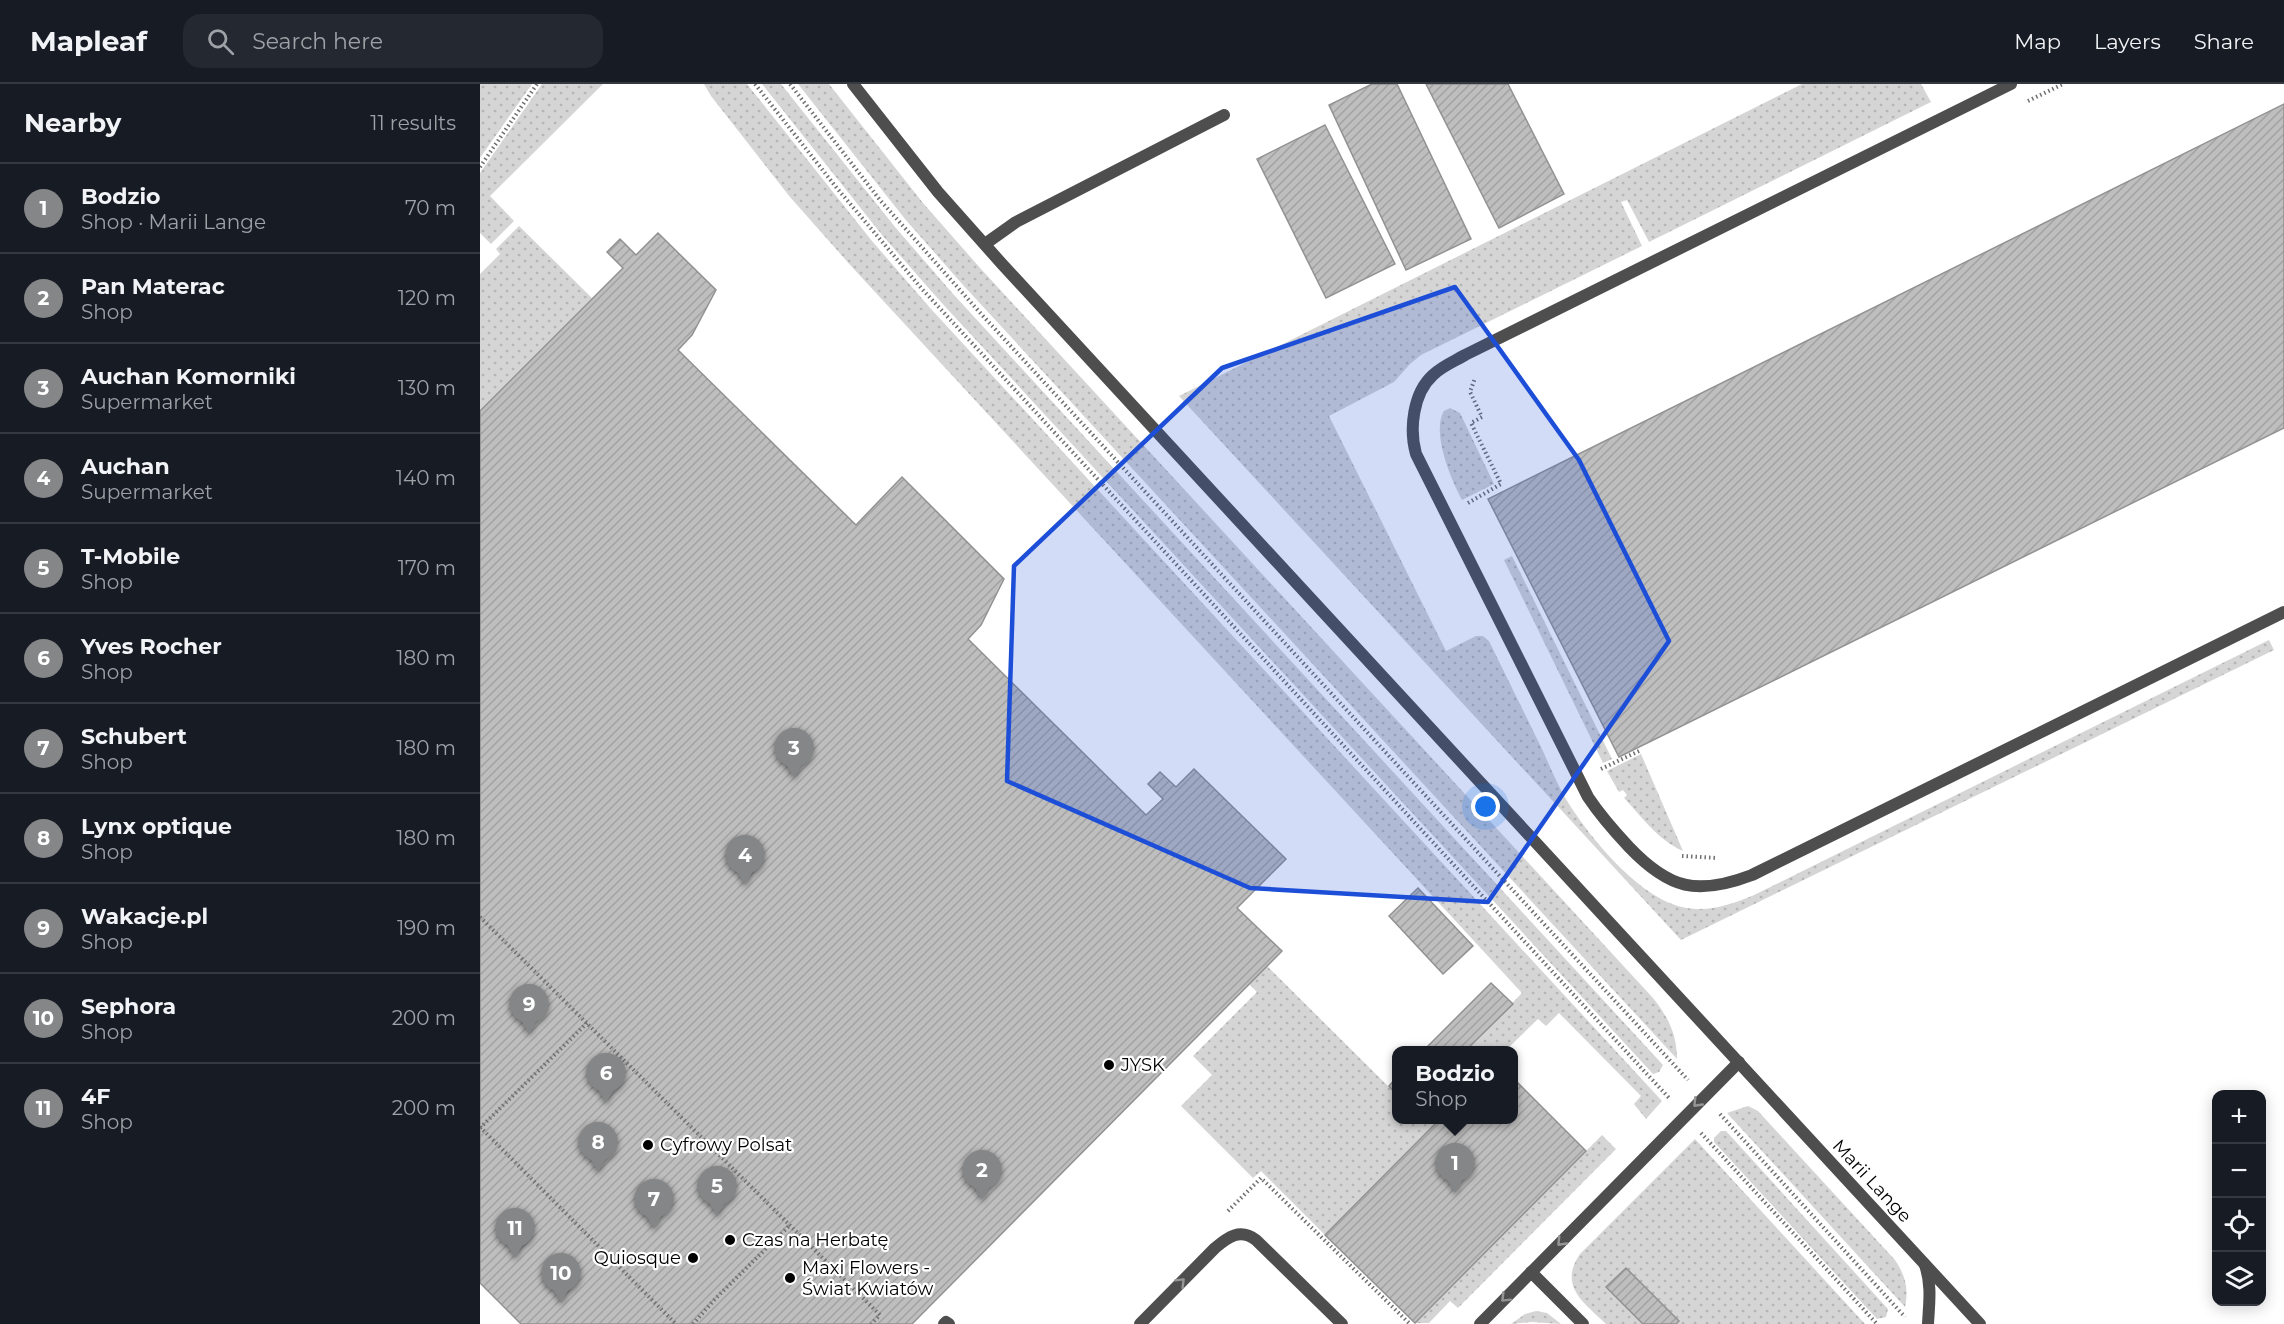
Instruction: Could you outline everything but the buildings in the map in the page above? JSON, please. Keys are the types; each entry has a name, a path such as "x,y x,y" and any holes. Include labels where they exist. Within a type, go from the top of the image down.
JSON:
{"street":[{"name":"Marii Lange","path":"853,84 938,192 985,244 1980,1324"},
{"path":"2011,84 1465,355 1432,375 1424,387 1413,415 1411,428 1416,454 1588,796 1602,818 1643,862 1660,875 1677,883 1695,887 1717,886 1733,882 1752,875 2284,612"},
{"path":"985,244 1016,222 1224,115"},
{"path":"1480,1324 1739,1062"},
{"path":"1140,1324 1215,1248 1227,1238 1239,1233 1256,1239 1342,1324"},
{"path":"1925,1265 1930,1277 1928,1324"},
{"path":"1531,1272 1583,1324"},
{"path":"944,1324 946,1322 948,1324"}],"path":[{"path":"480,167 537,84"},
{"path":"755,84 836,187 922,289 1648,1077 1686,1115 1876,1324"},
{"path":"790,84 880,200 983,316 1911,1324"},
{"path":"2020,105 2062,84"},
{"path":"1473,512 1467,502 1501,484 1471,423 1482,417 1470,392 1475,376"},
{"path":"1604,776 1600,769 1639,751"},
{"path":"1677,853 1709,859 1722,858"},
{"path":"480,916 880,1315 871,1324"},
{"path":"587,1023 480,1128 676,1324"},
{"path":"693,1324 790,1225"}],"highlighted area":[{"path":"1455,287 1579,460 1669,641 1488,902 1250,888 1007,781 1014,566 1222,368"}],"shaded area":[{"path":"480,84 532,84 480,158"},
{"path":"542,84 603,84 490,196 514,221 491,244 480,233 480,173"},
{"path":"704,84 747,84 872,241 931,309 1662,1101 1646,1119 1634,1104 1641,1096 1559,1013 1546,1026 1538,1019 1510,1046 1470,1046 1522,993 852,267 790,197"},
{"path":"762,84 781,84 895,227 954,295 1663,1065 1659,1072 1653,1074 940,301 882,235"},
{"path":"798,84 829,84 923,203 981,269 1653,998 1671,1026 1677,1059 963,285 905,219"},
{"path":"1802,84 1921,84 1931,102 1649,242 1627,200 1621,202 1642,246 1421,355 1394,382 1329,416 1446,651 1476,636 1483,636 1489,641 1558,784 1590,834 1633,880 1666,901 1691,909 1709,909 1726,905 1752,896 2269,640 2274,650 1681,940 1179,396"},
{"path":"519,226 592,298 480,411 480,274 500,254 496,249"},
{"path":"1450,408 1460,413 1494,484 1462,500 1448,469 1441,443 1441,420 1444,411"},
{"path":"1512,556 1612,759 1603,763 1504,560"},
{"path":"1641,754 1683,851 1666,841 1651,828 1624,798 1627,795 1623,790 1619,792 1607,771"},
{"path":"1267,966 1392,1090 1392,1124 1435,1124 1325,1235 1261,1171 1253,1178 1181,1106 1212,1075 1193,1056 1257,992 1249,984"},
{"path":"1748,1106 1758,1111 1895,1260 1905,1282 1907,1294 1905,1307 1727,1113"},
{"path":"1721,1131 1726,1131 1888,1309 1886,1317 1877,1319 1714,1142 1714,1138"},
{"path":"1602,1135 1616,1149 1458,1308 1450,1301 1429,1323 1415,1323"},
{"path":"1695,1139 1865,1324 1606,1324 1582,1301 1576,1293 1572,1275 1580,1254"},
{"path":"1536,1311 1547,1313 1561,1324 1532,1322 1511,1324 1525,1314"}],"place":[{"name":"Auchan Komorniki","path":"794,778"},
{"name":"Auchan","path":"745,885"},
{"name":"Wakacje.pl","path":"529,1034"},
{"name":"JYSK","path":"1109,1065"},
{"name":"Yves Rocher","path":"606,1103"},
{"name":"Cyfrowy Polsat","path":"648,1145"},
{"name":"Lynx optique","path":"598,1172"},
{"name":"Bodzio","path":"1455,1193"},
{"name":"Pan Materac","path":"982,1200"},
{"name":"T-Mobile","path":"717,1216"},
{"name":"Schubert","path":"654,1229"},
{"name":"Czas na Herbatę","path":"730,1240"},
{"name":"4F","path":"515,1258"},
{"name":"Quiosque","path":"693,1258"},
{"name":"Maxi Flowers - Świat Kwiatów","path":"790,1278"},
{"name":"Sephora","path":"561,1303"}]}
